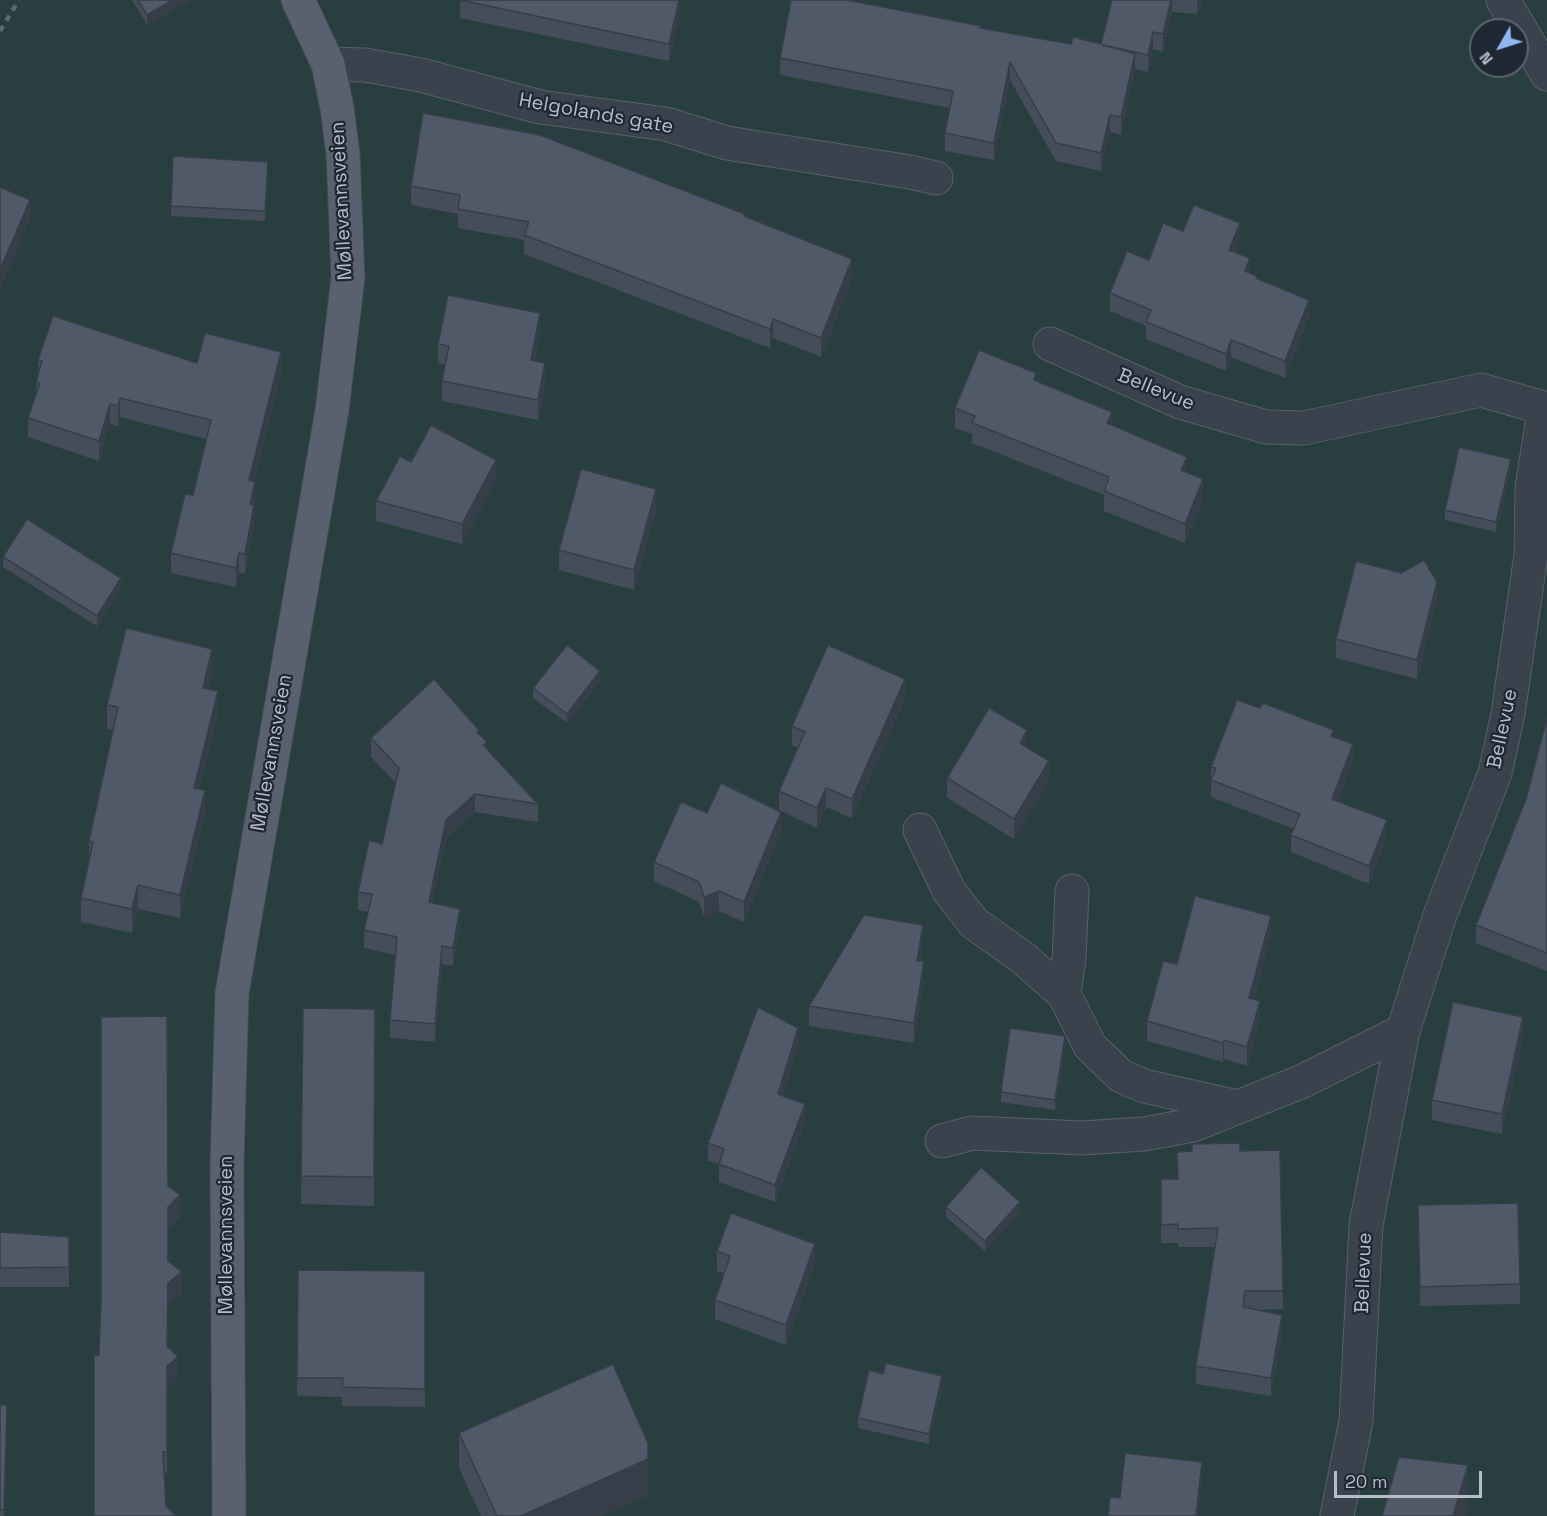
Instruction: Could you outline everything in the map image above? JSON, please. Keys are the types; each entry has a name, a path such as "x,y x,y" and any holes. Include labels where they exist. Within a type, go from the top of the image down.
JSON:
{"main road":[{"name":"Møllevannsveien","path":"229,1516 227,1164 232,993 332,410 348,278 343,154 328,64 298,0"}],"street":[{"path":"1503,0 1547,74"},
{"name":"Helgolands gate","path":"328,64 365,65 421,75 540,107 666,124 727,143 936,178"},
{"name":"Bellevue","path":"1050,344 1180,402 1266,427 1304,428 1481,390 1547,411 1542,425 1532,487 1531,555 1524,613 1508,714 1495,773 1440,915 1403,1031 1366,1225 1361,1360 1356,1421 1337,1516"},
{"path":"921,830 949,891 974,923 1023,958 1064,994 1090,1046 1121,1076 1144,1086 1238,1107"},
{"path":"1064,994 1069,959 1072,891"},
{"path":"942,1140 972,1134 1046,1139 1144,1134 1193,1125 1303,1081 1403,1031"}],"green space":[{"path":"0,0 1547,0 1547,1516 0,1516"}],"building":[{"path":"138,0 173,0 147,15"},
{"path":"460,0 678,0 679,1 669,44"},
{"path":"791,0 847,0 981,26 980,28 1071,44 1073,37 1101,44 1112,0 1171,0 1163,34 1153,32 1148,55 1103,45 1135,54 1121,117 1110,115 1101,153 1056,143 1010,62 994,143 945,133 953,91 780,58"},
{"path":"423,113 540,135 745,214 744,216 852,259 821,338 773,319 770,329 524,235 529,222 458,209 460,195 411,186"},
{"path":"173,156 268,162 265,211 171,206"},
{"path":"0,187 30,200 0,270"},
{"path":"1194,205 1240,223 1229,250 1250,258 1245,271 1257,276 1256,278 1309,300 1285,361 1231,340 1226,354 1146,322 1151,310 1110,293 1127,251 1149,260 1163,223 1183,231"},
{"path":"448,295 540,313 531,360 545,363 538,400 442,381 449,346 438,344"},
{"path":"53,316 197,363 205,333 281,352 249,480 255,482 250,504 254,505 245,554 239,553 236,568 171,553 185,494 193,495 211,420 120,398 118,406 110,404 99,441 28,418 40,383 36,382 42,361 38,360"},
{"path":"979,350 1036,373 1034,380 1112,412 1107,423 1187,457 1181,470 1203,479 1185,524 1104,491 1109,477 972,423 975,416 955,408"},
{"path":"431,425 496,460 462,524 376,501 400,456 411,462"},
{"path":"1459,447 1511,459 1496,522 1445,510"},
{"path":"581,469 656,489 634,570 559,550"},
{"path":"27,519 121,578 97,616 3,557"},
{"path":"1424,560 1437,582 1417,660 1336,639 1356,561 1401,573"},
{"path":"126,628 212,649 203,688 218,691 194,788 205,790 180,895 138,885 132,909 81,898 93,842 89,841 118,707 107,705"},
{"path":"567,645 600,671 567,714 533,688"},
{"path":"828,645 905,679 852,799 826,788 817,808 779,791 805,732 792,726"},
{"path":"434,679 479,730 477,732 487,742 483,745 538,804 475,794 446,820 429,902 460,909 453,948 442,946 435,1024 390,1020 397,937 364,930 372,894 358,892 369,840 382,844 399,768 371,738"},
{"path":"1237,700 1260,708 1263,703 1334,730 1331,736 1353,744 1332,799 1387,820 1369,866 1291,835 1300,814 1211,780 1216,768 1211,767"},
{"path":"989,708 1027,730 1020,743 1049,761 1014,819 947,778"},
{"path":"1547,718 1547,953 1476,925 1526,799"},
{"path":"721,783 781,812 744,902 719,891 704,897 699,882 654,862 681,802 707,813"},
{"path":"1195,896 1271,916 1249,998 1260,1001 1247,1047 1224,1040 1223,1043 1147,1021 1163,961 1177,964"},
{"path":"864,915 923,925 917,961 924,961 914,1023 809,1006"},
{"path":"1453,1002 1523,1017 1502,1114 1432,1100"},
{"path":"758,1007 798,1028 778,1094 805,1104 775,1185 719,1164 724,1149 708,1143"},
{"path":"303,1008 375,1009 374,1177 301,1176"},
{"path":"167,1016 168,1186 180,1195 168,1207 168,1261 182,1272 168,1283 167,1346 178,1357 167,1366 167,1452 163,1452 166,1506 176,1516 94,1516 94,1355 99,1355 101,1300 101,1017"},
{"path":"1010,1028 1065,1036 1055,1100 1001,1092"},
{"path":"1240,1143 1240,1151 1280,1150 1283,1291 1245,1291 1243,1307 1282,1315 1271,1378 1196,1366 1218,1228 1178,1229 1178,1224 1161,1225 1161,1179 1178,1179 1177,1152 1192,1151 1192,1144"},
{"path":"981,1167 1020,1202 985,1241 946,1207"},
{"path":"1518,1203 1520,1284 1420,1287 1418,1205"},
{"path":"731,1213 815,1244 786,1325 715,1300 730,1256 717,1251"},
{"path":"0,1232 69,1237 69,1267 0,1268"},
{"path":"298,1270 425,1271 425,1389 342,1387 343,1378 297,1378"},
{"path":"886,1363 942,1376 929,1434 858,1418 869,1370 883,1374"},
{"path":"613,1364 648,1443 648,1459 521,1516 497,1516 459,1433"},
{"path":"0,1405 7,1405 4,1510 0,1510"},
{"path":"1125,1453 1202,1462 1196,1516 1108,1516 1110,1497 1120,1498"},
{"path":"1399,1457 1468,1465 1453,1516 1382,1516"}],"railway":[{"path":"0,31 19,0"}]}
